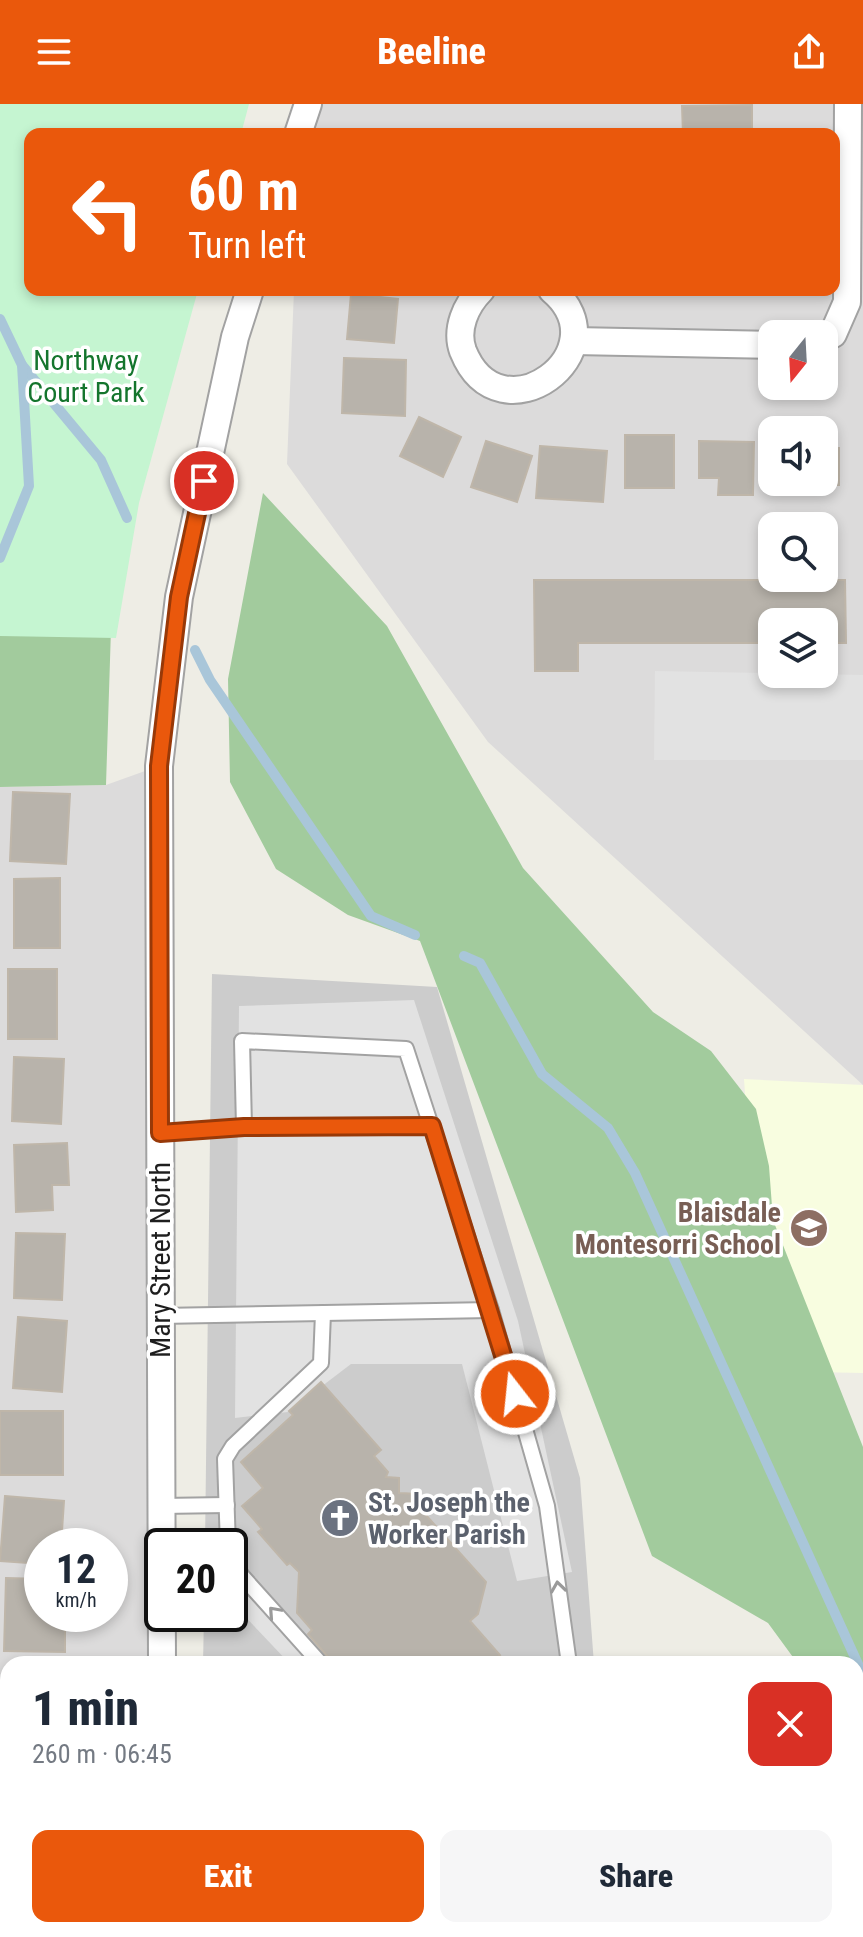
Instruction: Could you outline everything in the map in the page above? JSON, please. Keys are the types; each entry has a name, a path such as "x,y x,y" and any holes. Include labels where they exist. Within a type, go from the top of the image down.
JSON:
{"street":[{"path":"300,128 308,104"},
{"path":"837,320 847,302 848,104"},
{"name":"Mary Street North","path":"162,1656 159,766 179,597 235,337 248,296"},
{"path":"476,296 467,306 460,327 461,347 469,364 482,379 500,388 531,389 549,380 563,366 574,341 567,308 557,296"},
{"path":"574,341 758,345"}],"lane":[{"path":"244,1127 242,1041 406,1049 491,1310 547,1506 568,1656"},
{"path":"160,1133 244,1127 432,1126"},
{"path":"160,1316 491,1310"},
{"path":"228,1528 225,1459 233,1446 321,1363 323,1313"},
{"path":"161,1506 227,1505"},
{"path":"248,1583 314,1656"}],"shaded area":[{"path":"310,104 863,104 863,1085 488,742 287,464 294,296 840,296 840,128 308,128"},
{"path":"655,671 758,673 758,688 838,688 838,675 863,675 863,760 654,760"},
{"path":"159,766 162,1528 144,1528 144,1632 162,1632 162,1656 0,1656 0,787 106,785"},
{"path":"212,974 437,987 580,1478 593,1656 203,1656 204,1632 248,1632 248,1528 205,1528"},
{"path":"414,1000 518,1321 572,1572 517,1581 462,1364 351,1364 288,1412 235,1418 239,1006"},
{"name":"Blaisdale Montesorri School","path":"744,1079 863,1085 863,1373 764,1371"},
{"path":"248,1596 304,1656 282,1656 248,1620"}],"green space":[{"path":"0,104 24,128 24,296 31,296 111,629 106,785 0,787"},
{"name":"Northway Court Park","path":"0,104 249,104 243,128 24,128 24,296 196,296 139,503 116,638 0,636"},
{"path":"263,493 387,626 523,868 653,1012 711,1051 756,1109 769,1166 773,1220 863,1447 863,1656 792,1656 768,1623 652,1556 420,941 348,915 276,869 230,782 228,679"}],"building":[{"path":"752,105 752,128 683,128 682,106"},
{"path":"351,296 398,299 394,343 347,339"},
{"path":"344,358 406,360 405,416 342,413"},
{"path":"419,417 461,437 443,477 400,456"},
{"path":"625,435 674,435 674,488 625,488"},
{"path":"486,441 532,456 517,502 471,487"},
{"path":"699,441 754,442 753,495 718,495 719,478 699,478"},
{"path":"540,446 607,451 603,502 536,498"},
{"path":"534,580 758,580 758,592 838,592 838,580 845,580 846,643 838,643 838,608 758,608 758,643 578,643 578,671 535,671"},
{"path":"13,792 70,794 66,864 10,861"},
{"path":"60,878 60,948 14,948 14,879"},
{"path":"8,969 57,969 57,1039 8,1039"},
{"path":"14,1057 64,1059 61,1124 12,1121"},
{"path":"67,1143 69,1185 52,1185 53,1210 16,1212 14,1145"},
{"path":"16,1233 65,1234 62,1300 14,1298"},
{"path":"18,1317 67,1321 62,1392 13,1388"},
{"name":"St. Joseph the Worker Parish","path":"321,1382 381,1450 374,1456 388,1472 386,1477 399,1478 399,1493 419,1494 416,1504 486,1582 478,1614 470,1621 500,1655 327,1656 308,1634 312,1630 297,1613 299,1572 290,1563 287,1565 258,1532 262,1529 242,1506 263,1488 241,1462 293,1415 289,1411"},
{"path":"0,1411 63,1411 63,1475 0,1475"},
{"path":"5,1496 64,1501 62,1528 24,1528 24,1563 0,1561"},
{"path":"6,1578 24,1578 24,1632 65,1632 65,1652 4,1651"}],"waterway":[{"path":"0,319 22,365 101,460 127,518"},
{"path":"0,558 29,486 22,365"},
{"path":"195,650 210,680 371,916 415,935"},
{"path":"464,956 480,963 542,1074 608,1128 635,1173 854,1656"}],"place":[{"name":"Blaisdale Montesorri School","path":"809,1228"},
{"name":"St. Joseph the Worker Parish","path":"340,1518"}],"route":[{"path":"204,481 179,597 159,766 160,1133 244,1127 432,1126 515,1394"}]}
